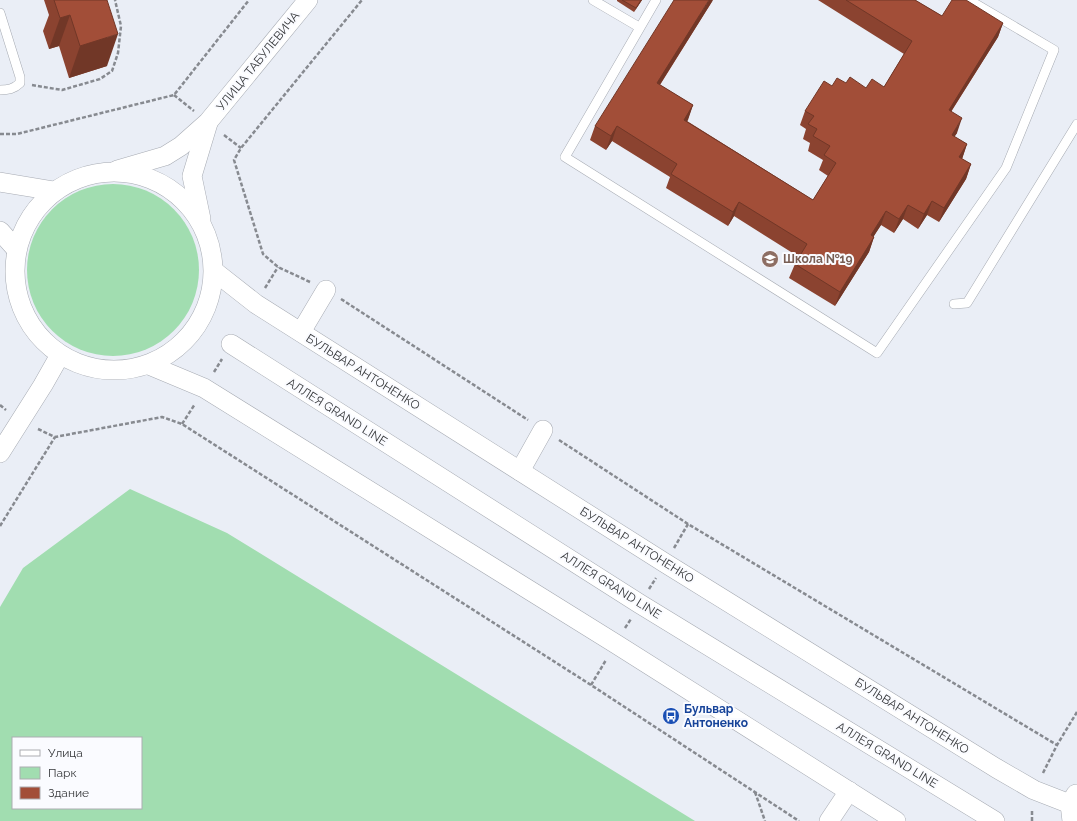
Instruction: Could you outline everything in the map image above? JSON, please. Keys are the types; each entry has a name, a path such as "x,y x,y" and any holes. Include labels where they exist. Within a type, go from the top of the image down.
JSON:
{"street":[{"name":"УЛИЦА ТАБУЛЕВИЧА","path":"111,172 165,156 181,146 208,122 308,0"},
{"name":"УЛИЦА ТАБУЛЕВИЧА","path":"203,226 192,176 208,122"},
{"path":"111,172 141,176 155,180 174,192 191,207 203,226 211,248 214,271 209,301 196,328 175,350 148,365 118,371 88,368 60,355 41,340 26,320 17,297 14,273 16,249 30,217 54,191 81,177 111,172"},
{"path":"0,182 54,191"},
{"path":"0,231 16,249"},
{"name":"БУЛЬВАР АНТОНЕНКО","path":"214,271 256,304 692,580 1034,790 1073,806"},
{"path":"301,332 326,290"},
{"name":"АЛЛЕЯ GRAND LINE","path":"231,344 640,604 995,821"},
{"path":"0,453 60,355"},
{"path":"148,365 204,388 616,644 896,821"},
{"path":"520,472 543,430"},
{"path":"829,821 849,791"}],"lane":[{"path":"593,0 639,27"},
{"path":"656,0 565,157 877,353 1006,168 1054,50 969,0"},
{"path":"0,13 20,77 20,83 7,90 0,90"},
{"path":"954,304 967,303 1077,124"}],"path":[{"path":"20,83 62,90 100,79 112,71 118,53 121,26 115,0"},
{"path":"0,134 17,134 174,95 249,0"},
{"path":"362,0 241,148 234,160 262,254 278,267 326,290 688,524 1057,745"},
{"path":"0,405 21,420 55,437 162,417 182,424 799,821"},
{"path":"0,526 55,437"},
{"path":"1032,821 1034,790 1057,745 1077,712"},
{"path":"754,792 765,821"}],"green space":[{"path":"105,184 121,184 154,194 174,209 189,229 197,253 199,270 197,287 189,311 174,331 154,346 138,352 121,356 105,356 72,346 52,331 47,325 37,311 31,295 27,278 27,262 37,229 52,209 58,204 72,194 88,188"},
{"path":"130,489 227,533 695,821 0,821 0,607 23,568"}],"building":[{"path":"54,0 107,0 118,34 80,46 70,15 60,18"},
{"path":"622,0 641,0 636,8"},
{"path":"674,0 709,0 657,83 693,105 684,120 813,200 836,163 824,155 830,146 813,136 817,129 808,124 814,116 805,111 824,81 832,86 837,78 846,83 850,77 866,88 872,79 884,87 912,41 846,0 915,0 942,16 952,0 966,0 1003,23 949,110 962,118 952,135 967,144 959,157 971,164 944,208 932,201 924,214 908,205 899,219 886,211 871,235 874,237 840,292 795,264 807,244 739,202 733,212 671,174 677,164 617,126 611,136 595,126"}],"place":[{"name":"Школа №19","path":"770,259"},
{"name":"Бульвар Антоненко","path":"671,716"}]}
